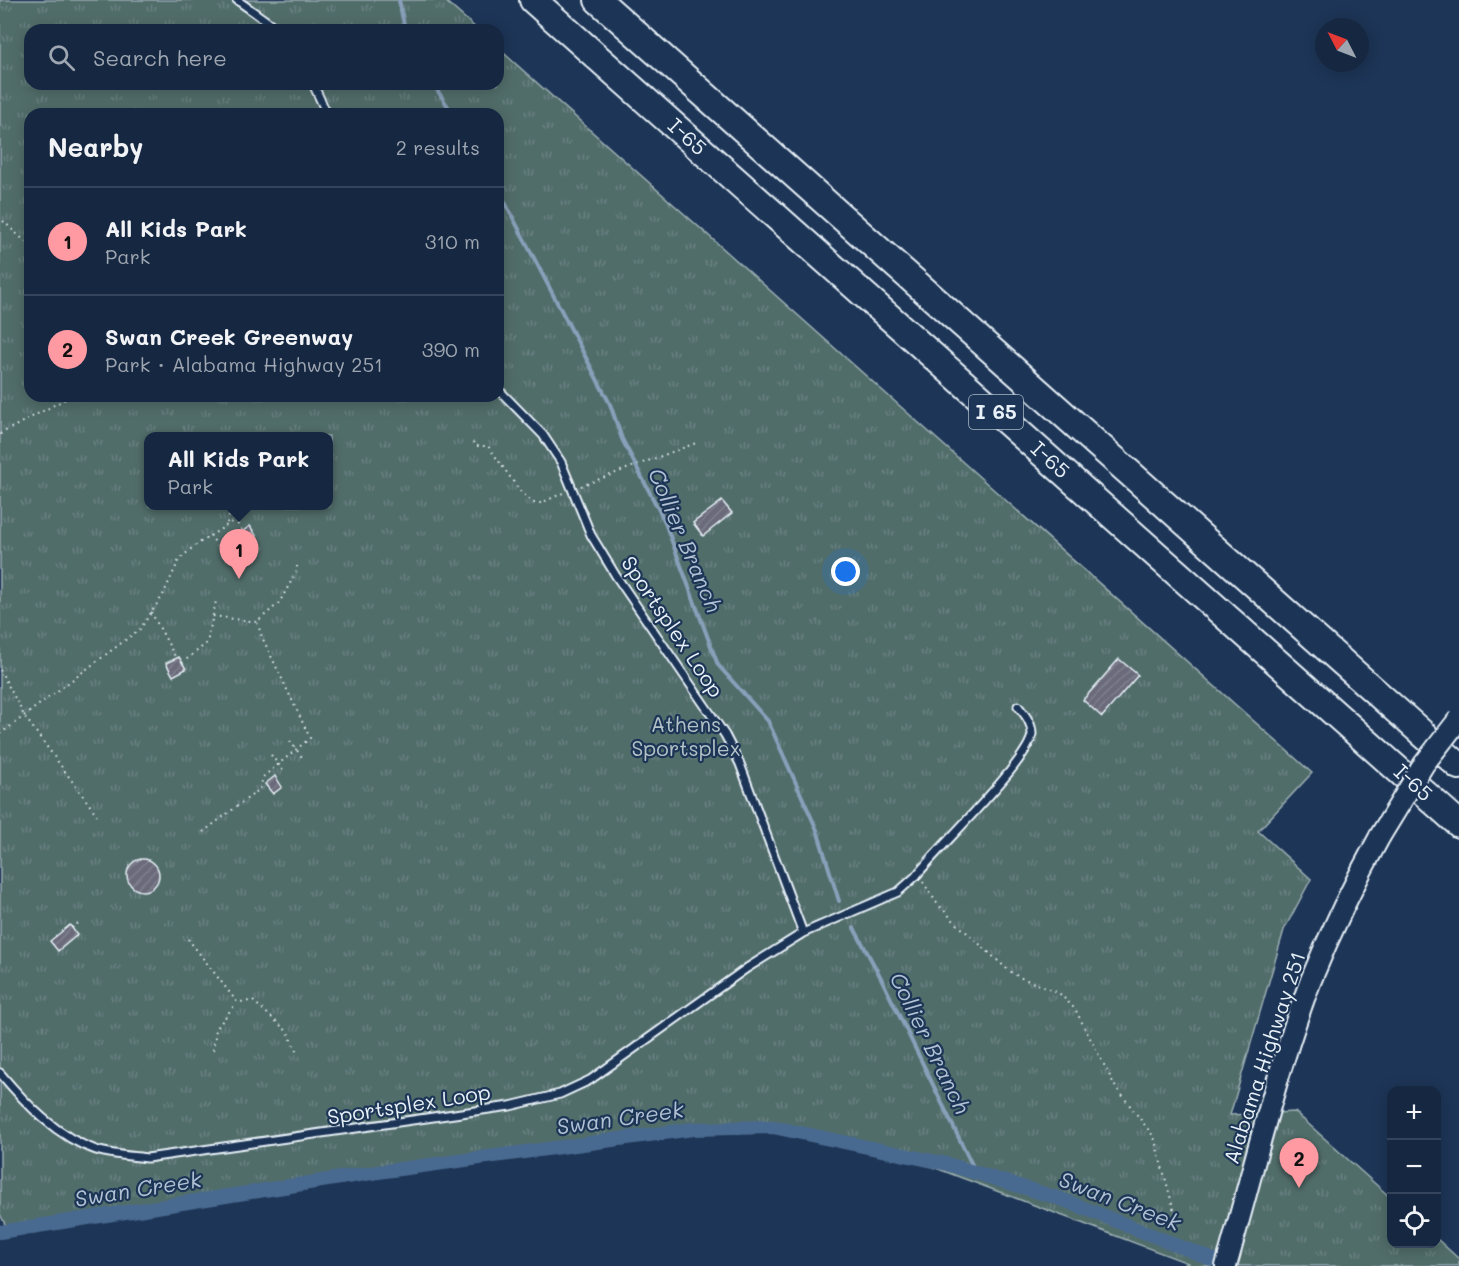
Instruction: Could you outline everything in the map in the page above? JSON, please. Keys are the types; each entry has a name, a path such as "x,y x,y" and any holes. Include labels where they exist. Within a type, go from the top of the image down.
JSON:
{"highway":[{"name":"I-65","path":"533,0 1459,824"},
{"name":"I 65","path":"598,0 1459,766"}],"main road":[{"name":"Alabama Highway 251","path":"1226,1266 1311,981 1353,886 1380,836 1424,764 1459,719"}],"lane":[{"path":"237,0 271,24"},
{"path":"316,90 324,108"},
{"name":"Sportsplex Loop","path":"504,395 543,435 561,462 591,535 616,576 725,735 740,764 803,933"},
{"name":"Sportsplex Loop","path":"0,1073 19,1095 68,1138 98,1151 147,1158 528,1103 560,1095 590,1080 747,968 803,933 898,892 916,876 1018,761 1032,735 1029,720 1018,706"}],"path":[{"path":"3,221 24,240"},
{"path":"0,434 60,402"},
{"path":"473,442 476,446 488,446 520,491 534,503 541,503 566,492"},
{"path":"581,486 696,443"},
{"path":"226,524 231,510"},
{"path":"0,734 140,629 163,595 179,560 210,535 250,510"},
{"path":"234,519 243,532"},
{"path":"210,535 227,560"},
{"path":"213,616 257,622 279,603 297,571 297,566"},
{"path":"182,663 207,643 216,602"},
{"path":"151,612 176,658"},
{"path":"203,832 260,789 263,777 310,738 262,638 257,622"},
{"path":"0,670 25,717 97,815"},
{"path":"290,741 302,757"},
{"path":"271,755 284,771"},
{"path":"924,882 942,908 1007,969 1019,977 1059,993 1075,1010 1115,1086 1154,1137 1175,1214"},
{"path":"72,928 81,921"},
{"path":"188,939 237,1002"},
{"path":"213,1050 216,1029 237,1002 253,1001 288,1032 293,1050 297,1053"}],"green space":[{"name":"Athens Sportsplex","path":"0,0 444,0 471,24 24,24 24,90 504,90 504,53 1312,773 1258,831 1311,879 1284,930 1230,1115 1295,1112 1387,1194 1387,1248 1441,1248 1441,1243 1459,1259 1459,1266 1182,1266 1188,1263 917,1161 834,1137 765,1129 695,1127 6,1226 0,1214"}],"building":[{"path":"722,501 732,513 703,536 693,523"},
{"path":"250,526 257,537 246,545 239,534"},
{"path":"179,657 186,669 173,676 166,663"},
{"path":"1119,659 1138,675 1102,717 1083,700"},
{"path":"275,776 282,787 273,794 265,784"},
{"path":"143,859 155,863 159,875 155,887 143,891 131,887 127,875 131,863"},
{"path":"70,925 77,935 58,951 50,941"}],"waterway":[{"name":"Collier Branch","path":"399,0 404,24"},
{"name":"Collier Branch","path":"437,90 449,108"},
{"name":"Collier Branch","path":"504,201 610,404 622,439 664,520 718,665 768,721 817,830 839,901"},
{"name":"Collier Branch","path":"854,928 880,976 976,1173"},
{"name":"Swan Creek","path":"0,1232 378,1172 693,1129 773,1127 947,1164 1061,1199 1229,1266"}],"place":[{"name":"All Kids Park","path":"239,579"},
{"name":"Swan Creek Greenway","path":"1299,1188"}]}
